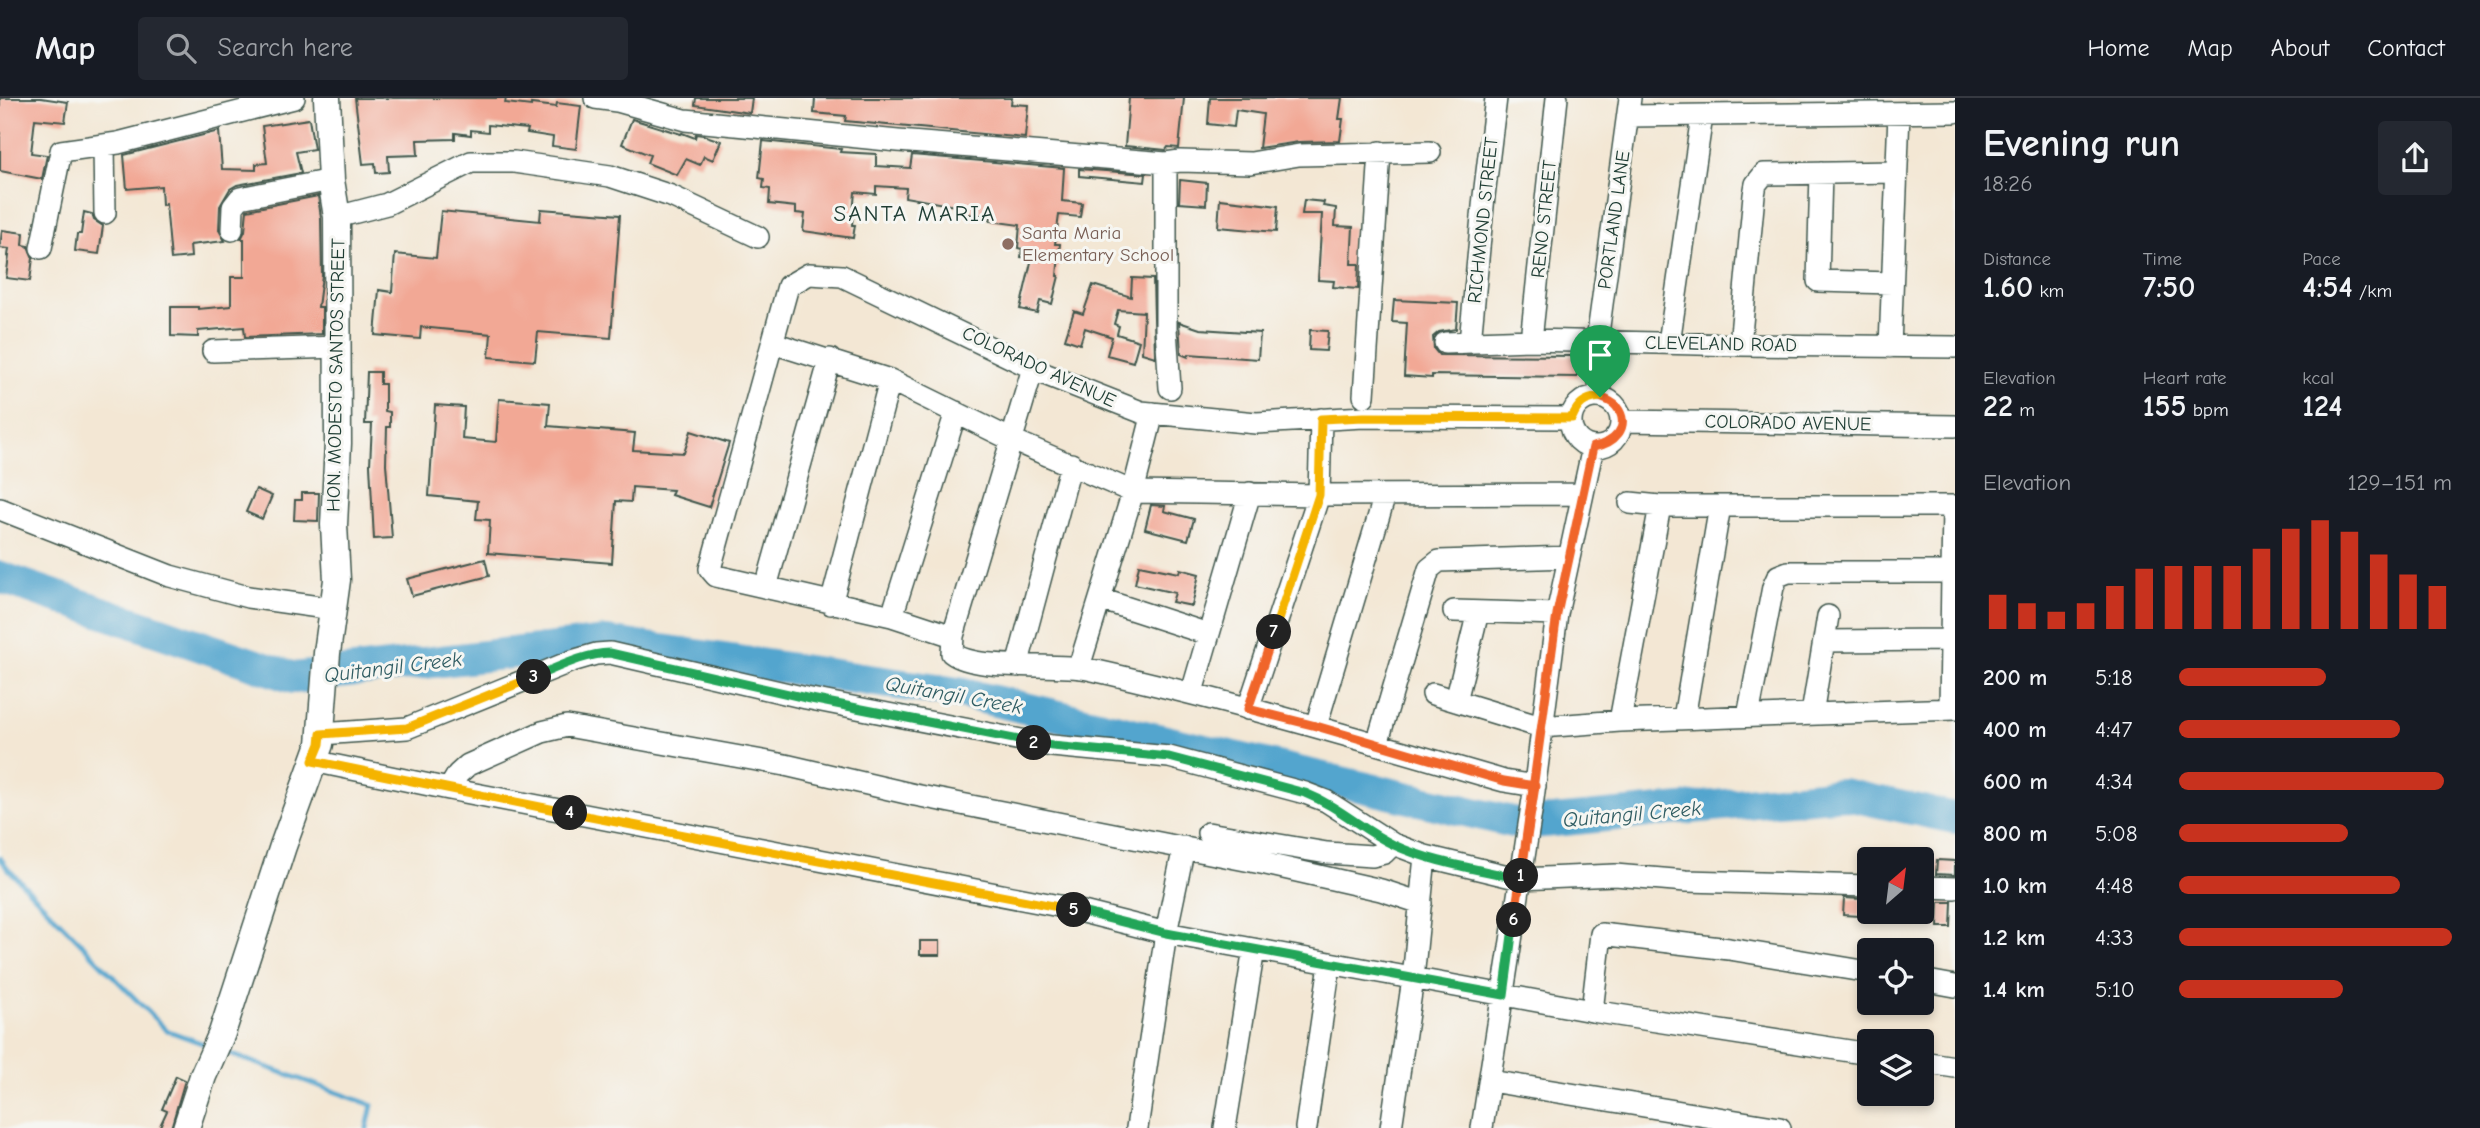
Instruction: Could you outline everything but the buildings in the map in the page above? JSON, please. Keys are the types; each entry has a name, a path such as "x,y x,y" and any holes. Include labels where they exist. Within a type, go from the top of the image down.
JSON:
{"street":[{"path":"41,248 61,151 104,145 294,98"},
{"name":"HON. MODESTO SANTOS STREET","path":"186,1128 203,1076 222,1032 320,744 327,653 337,580 334,525 338,443 337,217 331,180 327,98"},
{"path":"595,98 617,101 685,120 1166,163 1180,160 1251,163 1299,155 1430,152"},
{"name":"RICHMOND STREET","path":"1470,341 1496,98"},
{"name":"RENO STREET","path":"1531,340 1557,98"},
{"path":"1629,107 1702,116 1955,112"},
{"name":"PORTLAND LANE","path":"1600,397 1597,341 1629,107"},
{"path":"1890,347 1899,113"},
{"path":"1669,344 1702,116"},
{"path":"104,145 105,213"},
{"path":"1364,396 1380,152"},
{"path":"337,217 387,204 471,162 514,162 622,180 671,196 758,237"},
{"path":"1166,163 1166,329 1170,388"},
{"path":"1740,345 1756,184 1764,174 1896,172"},
{"path":"1821,173 1818,281 1892,283"},
{"path":"232,230 233,207 240,198 331,180"},
{"name":"COLORADO AVENUE","path":"766,587 716,576 710,569 713,549 788,286 809,274 842,276 1033,368 1101,398 1141,412 1256,423 1364,417 1572,418"},
{"name":"CLEVELAND ROAD","path":"1445,343 1531,340 1955,347"},
{"path":"773,343 890,380 1010,439 1133,492 1319,495 1581,494"},
{"path":"213,351 338,347"},
{"path":"830,359 766,587 892,616 953,636"},
{"path":"1033,368 953,636 952,653 960,659 1017,666 1079,667 1192,692 1504,781 1534,793"},
{"path":"831,604 890,380"},
{"path":"1600,397 1615,405 1622,421 1618,435 1607,445 1593,447 1581,441 1573,431 1572,418 1577,406 1587,398 1600,397"},
{"path":"892,616 956,412"},
{"path":"1079,667 1133,492 1153,413"},
{"path":"1248,709 1319,495 1321,419"},
{"name":"COLORADO AVENUE","path":"1622,421 1955,426"},
{"path":"1482,1128 1534,793 1557,614 1593,447"},
{"path":"1017,666 1071,464"},
{"path":"1192,692 1250,494"},
{"path":"1316,726 1385,495"},
{"path":"1433,694 1541,727 1684,718 1952,709 1950,640 1954,506 1660,506 1630,503"},
{"path":"1620,721 1660,506"},
{"path":"1684,718 1720,506"},
{"path":"0,509 170,576 248,597 333,609"},
{"path":"1377,744 1429,569 1439,561 1569,557"},
{"path":"1748,716 1777,576 1788,572 1952,572"},
{"path":"1100,599 1208,634"},
{"path":"1454,611 1557,614"},
{"path":"1456,701 1478,612"},
{"path":"1812,714 1828,617"},
{"path":"1824,641 1950,640"},
{"path":"322,721 407,728 572,661 610,653 806,698 1052,746 1169,757 1315,797 1393,844 1425,856 1522,870 1686,881 1857,886"},
{"path":"449,789 458,774 468,765 542,732 566,726 759,760 915,795 1184,847 1381,890 1421,903"},
{"path":"313,761 1059,906 1166,933 1254,950 1592,1011 1857,1052"},
{"path":"1208,833 1338,854 1372,856 1384,853 1393,844"},
{"path":"1137,1128 1166,933 1184,847"},
{"path":"1391,1128 1413,978 1425,856"},
{"path":"1934,887 1955,888"},
{"path":"1592,1011 1601,934 1729,949 1857,970"},
{"path":"1225,1128 1254,950"},
{"path":"1306,1128 1330,964"},
{"path":"1934,982 1955,986"},
{"path":"1934,1064 1955,1067"},
{"path":"1490,1081 1780,1128"}],"waterway":[{"name":"Quitangil Creek","path":"0,577 294,678 607,642 965,694 1521,824 1842,794 1955,818"},
{"path":"0,858 166,1030 207,1045"},
{"path":"222,1051 372,1105 367,1128"}],"place":[{"name":"Santa Maria Elementary School","path":"1008,244"}],"district":[{"name":"SANTA MARIA","path":"915,213"}],"route":[{"path":"1600,397 1587,398 1577,406 1572,418 1321,419 1319,495 1248,709 1504,781 1535,786 1504,995 1166,933 1059,906 313,761 321,734 407,728 572,661 610,653 806,698 1052,746 1169,757 1305,793 1326,802 1393,844 1425,856 1520,879 1533,799 1541,738 1541,727 1557,614 1581,494 1593,447 1607,445 1618,435 1622,421 1615,405 1600,397"}]}
